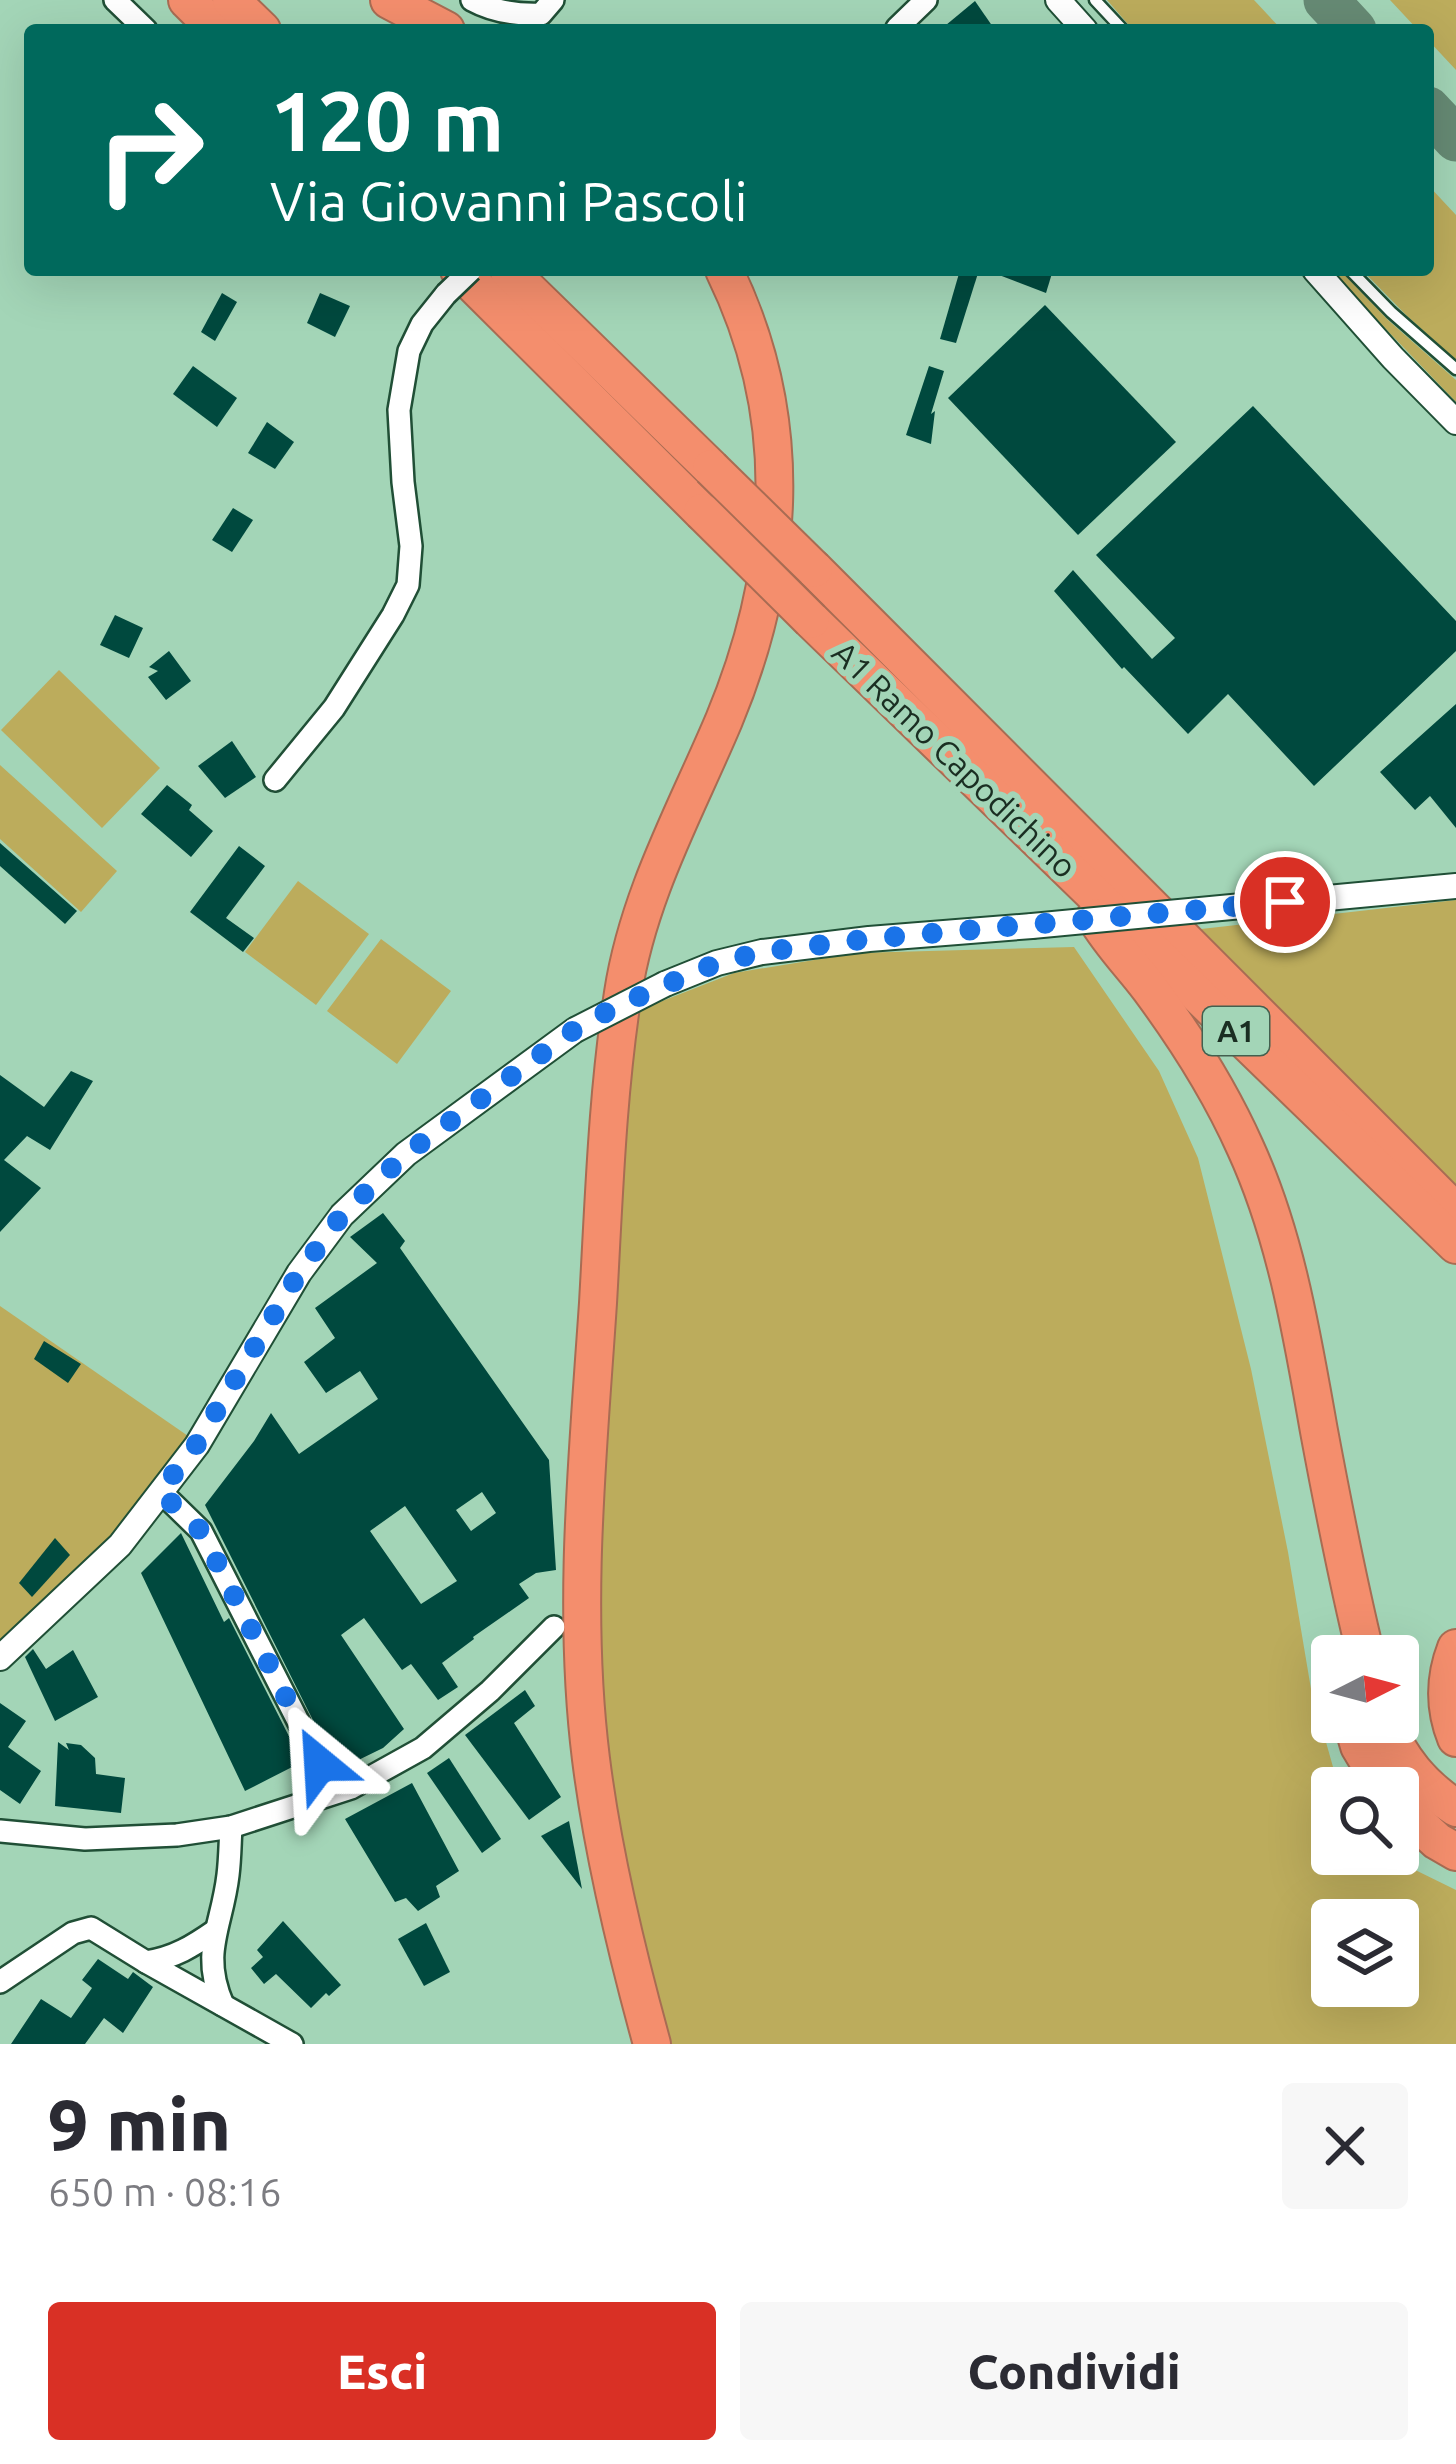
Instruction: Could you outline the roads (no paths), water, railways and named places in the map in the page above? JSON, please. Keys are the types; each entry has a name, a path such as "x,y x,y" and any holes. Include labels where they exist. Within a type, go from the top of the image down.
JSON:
{"highway":[{"path":"188,0 237,14"},
{"path":"388,0 434,24"},
{"name":"A1 Ramo Capodichino","path":"514,276 1456,1212"},
{"path":"652,2044 626,1952 591,1756 584,1672 584,1546 613,1065 623,989 650,887 747,661 772,540 776,457 769,403 757,353 727,276"},
{"name":"A1 Ramo Capodichino","path":"452,282 702,512 1456,1245"},
{"path":"1062,862 1105,934 1185,1038 1246,1150 1286,1268 1362,1635"},
{"path":"1409,1201 1456,1259"},
{"path":"1326,1469 1339,1635"},
{"path":"1456,1648 1446,1688 1456,1738"},
{"path":"1395,1743 1407,1766 1456,1808"},
{"path":"1419,1824 1456,1852"}],"street":[{"path":"116,0 140,24"},
{"path":"472,0 512,14 546,15"},
{"path":"901,24 926,0"},
{"path":"1058,0 1080,24"},
{"path":"1320,276 1456,422"},
{"path":"275,780 334,708 408,585 410,545 399,410 409,351 452,282"},
{"path":"0,1658 120,1545 196,1445 299,1273 342,1215 406,1154 574,1030 665,984 717,963 762,952 1456,886"},
{"path":"160,1492 201,1531 320,1764"},
{"path":"0,1831 85,1839 177,1835 231,1827 351,1788 423,1748 554,1627"},
{"path":"223,2005 213,1983 211,1961 228,1877 231,1827"},
{"path":"0,1982 73,1933 92,1928 292,2044"},
{"path":"146,1962 191,1948 216,1930"}],"lane":[{"path":"1095,0 1117,24"},
{"path":"1356,276 1456,369"}]}
